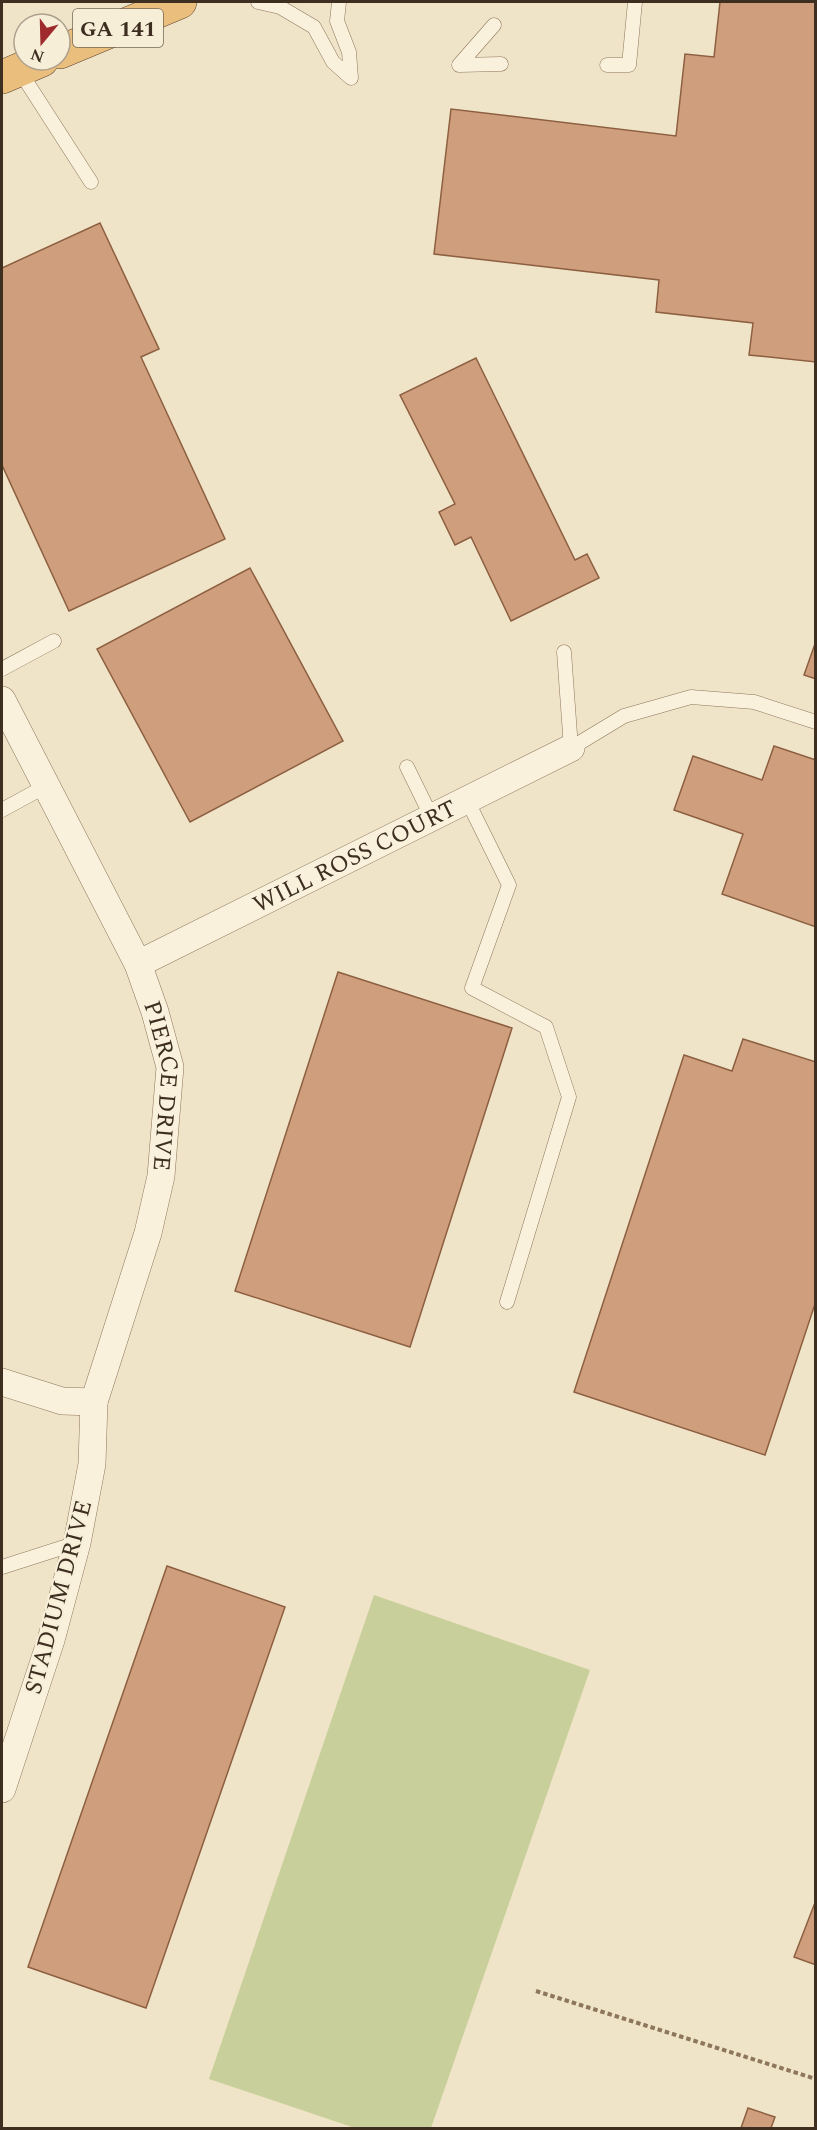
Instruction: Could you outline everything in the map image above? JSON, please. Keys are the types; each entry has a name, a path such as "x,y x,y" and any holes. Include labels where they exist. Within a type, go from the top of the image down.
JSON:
{"highway":[{"name":"GA 141","path":"72,47 180,2"}],"street":[{"name":"PIERCE DRIVE","path":"2,700 138,964 155,1012 170,1067 167,1127 161,1176 148,1233 94,1402"},
{"name":"WILL ROSS COURT","path":"138,964 571,748"},
{"path":"2,1382 62,1401 94,1402"},
{"name":"STADIUM DRIVE","path":"2,1789 51,1640 77,1543 92,1464 94,1402"}],"lane":[{"path":"258,2 280,7 314,27 333,62 351,78 350,51 337,21 339,2"},
{"path":"607,65 629,65 635,2"},
{"path":"494,25 459,65 501,64"},
{"path":"23,72 91,182"},
{"path":"2,669 54,641"},
{"path":"564,652 571,748 624,716 691,697 754,702 816,722"},
{"path":"407,767 432,818"},
{"path":"2,810 46,786"},
{"path":"467,800 509,885 471,988 546,1027 569,1097 507,1302"},
{"path":"2,1567 77,1543"}],"path":[{"path":"536,1991 816,2079"}],"green space":[{"path":"374,1595 590,1670 431,2128 355,2128 209,2079"}],"building":[{"path":"720,2 816,2 816,362 749,355 753,323 656,312 659,280 434,254 451,109 676,136 685,54 714,57"},
{"path":"100,223 159,349 141,357 225,539 69,611 2,465 2,268"},
{"path":"476,358 575,560 587,554 599,578 511,621 471,537 455,545 439,512 455,504 400,395"},
{"path":"250,568 343,741 190,822 97,649"},
{"path":"816,641 816,679 804,675"},
{"path":"774,746 816,760 816,927 722,894 743,834 674,810 693,756 762,780"},
{"path":"338,972 512,1028 410,1347 235,1291"},
{"path":"743,1039 816,1062 816,1301 765,1455 574,1392 684,1055 732,1071"},
{"path":"167,1566 285,1607 146,2008 28,1967"},
{"path":"816,1900 816,1965 794,1957"},
{"path":"748,2108 775,2117 771,2128 741,2128"}]}
